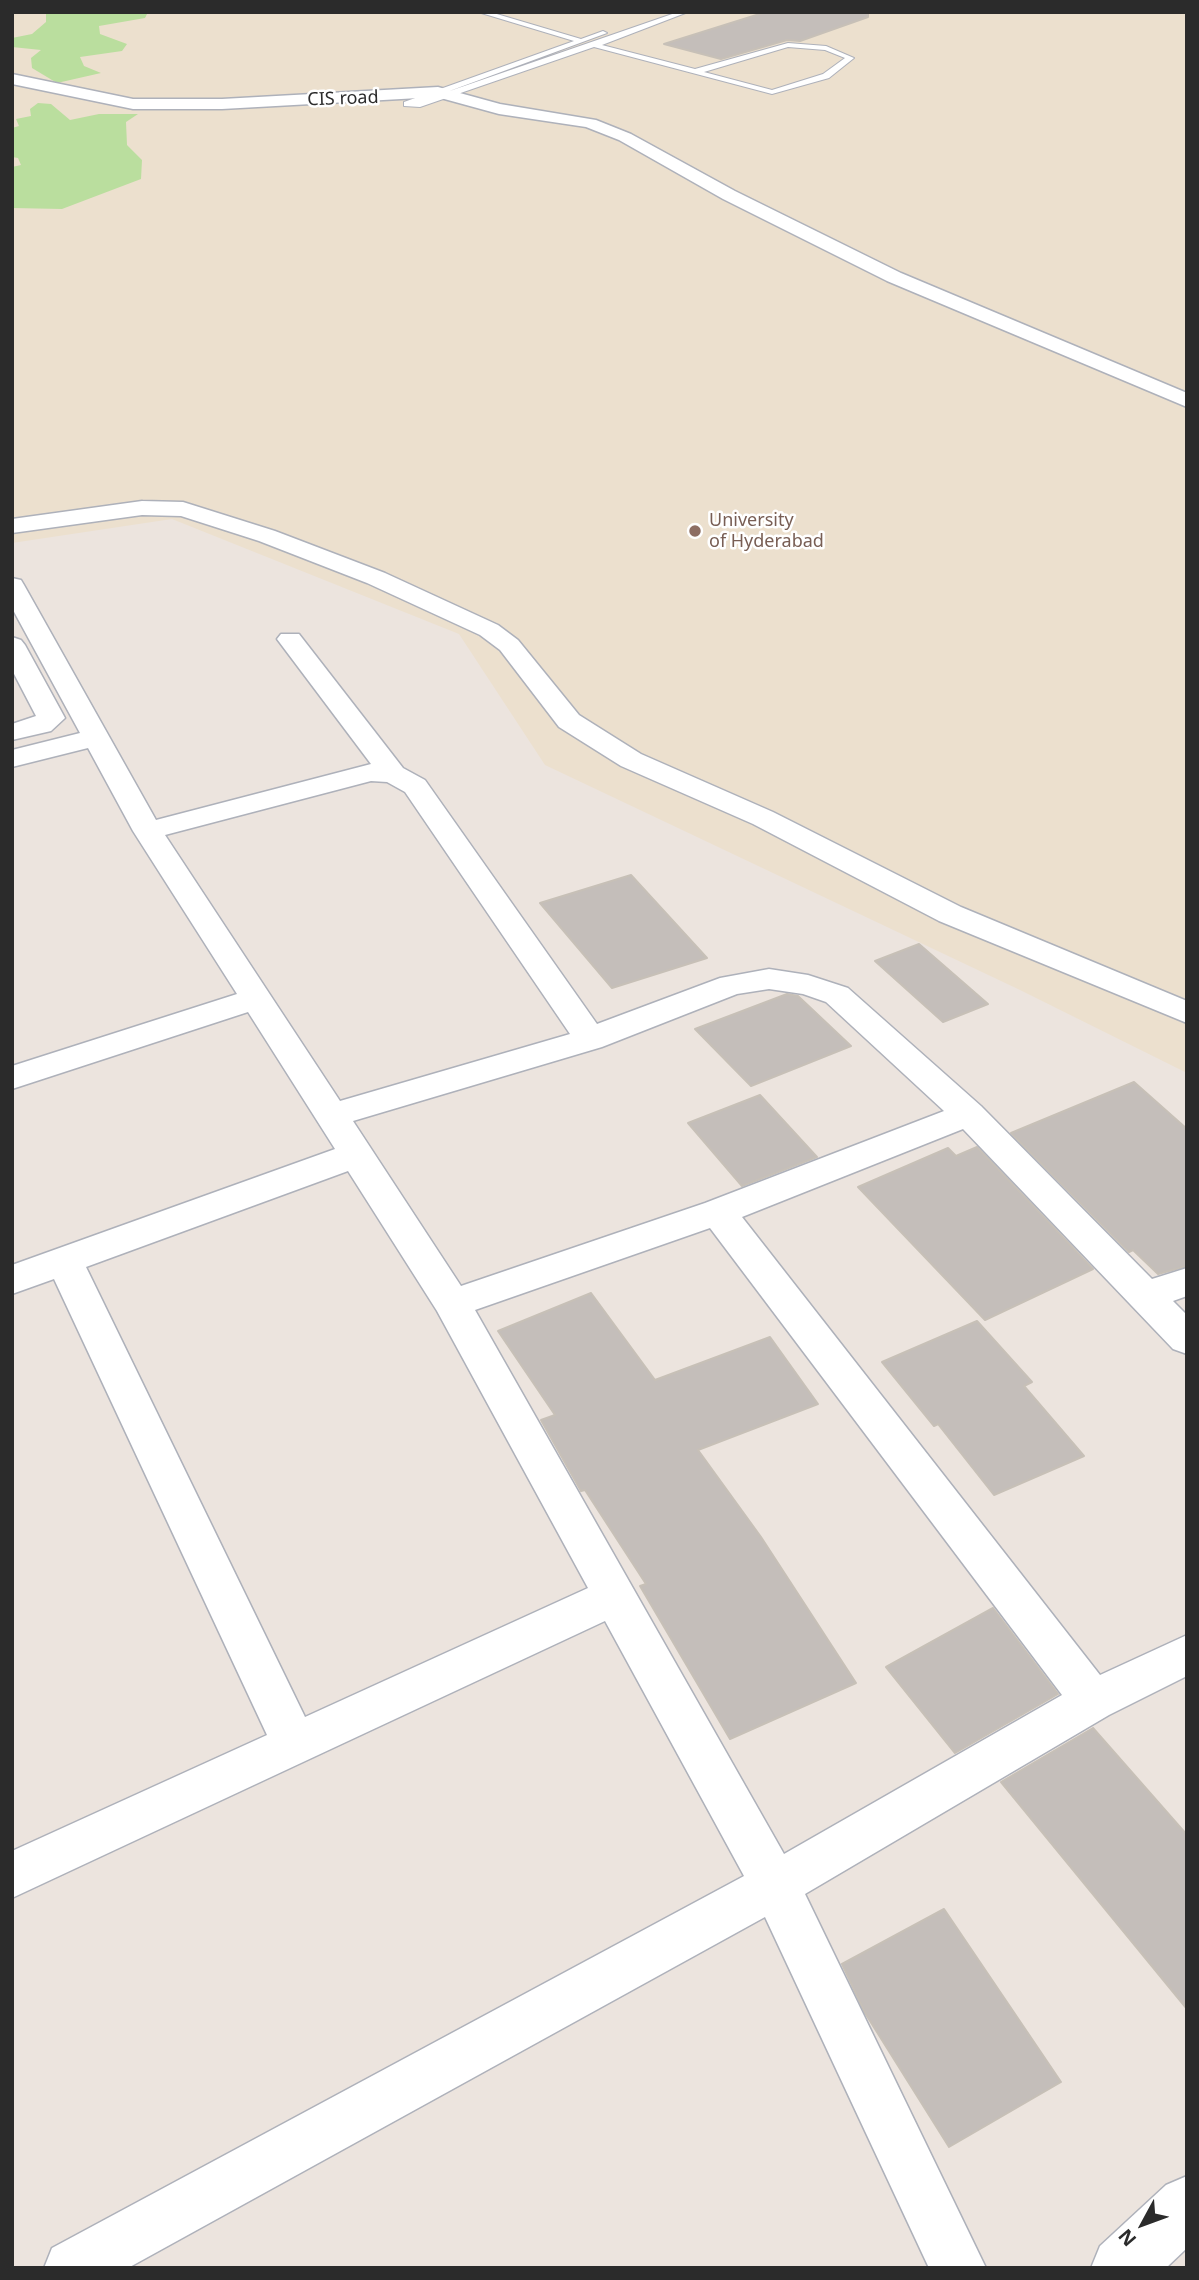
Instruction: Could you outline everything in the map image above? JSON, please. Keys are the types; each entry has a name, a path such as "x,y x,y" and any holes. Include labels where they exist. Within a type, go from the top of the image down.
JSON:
{"main road":[{"path":"1122,2268 1187,2206"}],"street":[{"name":"CIS road","path":"12,79 134,104 222,104 442,94"},
{"path":"442,94 479,104 606,128 729,195 894,277 1187,401"},
{"path":"12,526 142,508 183,509 267,536 376,578 489,630 509,645 569,721 631,760 666,778 763,818 950,914 1187,1013"},
{"path":"12,586 148,831 452,1303 775,1885 958,2268"},
{"path":"290,639 393,774"},
{"path":"12,645 51,714 48,722 12,732"},
{"path":"12,760 96,737"},
{"path":"148,831 370,772 393,774 415,786 590,1039"},
{"path":"330,1116 590,1039 731,985 769,979 808,985 837,995 969,1114 1187,1339"},
{"path":"12,1078 256,999"},
{"path":"452,1303 718,1212 969,1114"},
{"path":"12,1280 355,1155"},
{"path":"718,1212 1093,1701"},
{"path":"64,1261 295,1745"},
{"path":"1146,1296 1187,1282"},
{"path":"12,1875 615,1596"},
{"path":"72,2268 775,1885 1093,1701 1187,1654"}],"lane":[{"path":"481,12 580,41"},
{"name":"CIS road","path":"442,94 662,12"},
{"path":"442,94 594,45 685,12"},
{"path":"594,45 772,92 826,76 850,58 826,48 788,45 698,71"}],"shaded area":[{"name":"University of Hyderabad","path":"12,12 1187,12 1187,1073 1020,990 545,765 459,634 172,519 12,543"}],"green space":[{"path":"148,12 145,18 99,26 100,34 127,44 122,51 80,57 84,66 101,73 57,83 32,68 31,58 41,50 12,47 12,38 32,34 46,22 46,14"},
{"path":"38,103 51,104 70,120 99,114 138,114 126,122 127,145 142,160 141,179 62,209 12,208 12,167 21,165 18,158 12,157 12,128 19,126 16,119 31,116 30,109"}],"building":[{"path":"766,12 868,12 868,17 800,41 787,40 721,59 664,44"},
{"path":"631,875 707,958 612,988 540,903"},
{"path":"919,944 988,1004 943,1022 875,961"},
{"path":"787,994 798,996 851,1046 751,1086 695,1029"},
{"path":"1134,1082 1187,1129 1187,1266 1158,1274 1133,1250 1129,1252 1011,1133"},
{"path":"760,1095 817,1157 742,1186 688,1123"},
{"path":"977,1147 1093,1269 985,1320 858,1187 948,1148 956,1156"},
{"path":"591,1293 655,1380 770,1337 818,1404 698,1450 761,1537 856,1683 730,1739 640,1586 646,1584 585,1490 581,1491 541,1420 555,1415 498,1331"},
{"path":"977,1321 1032,1382 1024,1386 1084,1456 994,1495 938,1424 934,1426 882,1362"},
{"path":"993,1608 1058,1694 955,1753 886,1667"},
{"path":"1093,1728 1187,1835 1187,2009 1001,1782"},
{"path":"944,1909 1061,2082 949,2147 865,2013 842,1964"}],"place":[{"name":"University of Hyderabad","path":"695,531"}]}
